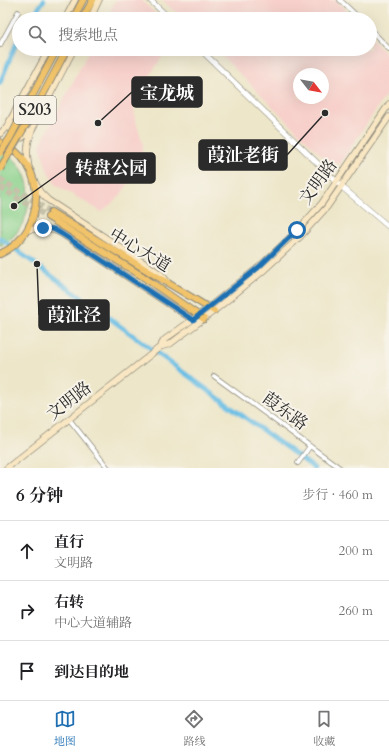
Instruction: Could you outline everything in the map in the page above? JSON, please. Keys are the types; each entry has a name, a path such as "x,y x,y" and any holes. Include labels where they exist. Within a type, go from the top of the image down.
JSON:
{"main road":[{"path":"69,12 75,0"},
{"path":"76,12 83,0"},
{"path":"86,12 92,0"},
{"path":"94,12 100,0"},
{"path":"0,134 13,116 45,56"},
{"name":"S203","path":"0,153 10,138 53,56"},
{"name":"S203","path":"0,169 38,104 63,56"},
{"path":"29,168 27,151 28,140 70,56"},
{"name":"文明路","path":"160,347 170,344 202,317 270,256 309,217 337,182 389,104"},
{"path":"13,116 10,128 15,136 22,138 33,128"},
{"name":"文明路","path":"211,309 276,260 314,222 342,187 389,117"},
{"path":"0,142 22,158 29,168 40,192 48,200 160,274 170,284"},
{"path":"0,257 20,240 28,230 34,215 37,198 34,181"},
{"name":"中心大道","path":"202,317 49,214 211,309"},
{"path":"28,230 43,228 53,229 193,320"},
{"name":"文明路","path":"7,468 149,356 160,347 164,340 193,320 202,317"}],"street":[{"path":"150,0 163,12"},
{"path":"340,0 353,12"},
{"path":"0,45 12,23"},
{"path":"377,36 389,49"},
{"path":"207,56 342,187 389,227"},
{"name":"葭东路","path":"214,376 340,468"},
{"path":"69,419 108,468"},
{"path":"298,463 310,446"}],"shaded area":[{"path":"116,0 141,0 154,12 110,12"},
{"path":"162,0 335,0 347,12 175,12"},
{"path":"377,45 389,58 389,90 340,164 328,162 222,56 377,56"},
{"path":"86,56 162,56 145,83 134,106 135,119 143,144 141,157 135,173 120,196 102,212 56,185 47,170 40,145"}],"green space":[{"path":"0,150 13,158 22,170 27,183 29,198 27,212 21,226 12,237 0,246"}],"waterway":[{"path":"36,12 44,0"},
{"path":"0,83 12,54"},
{"path":"0,238 314,468"}],"tunnel":[{"path":"0,179 51,212"},
{"path":"0,187 48,217"}],"place":[{"name":"葭沚老街","path":"325,113"},
{"name":"宝龙城","path":"98,123"},
{"name":"转盘公园","path":"14,206"},
{"name":"葭沚泾","path":"37,264"}],"route":[{"path":"43,228 53,229 62,234 193,320 259,267 297,230"}]}
